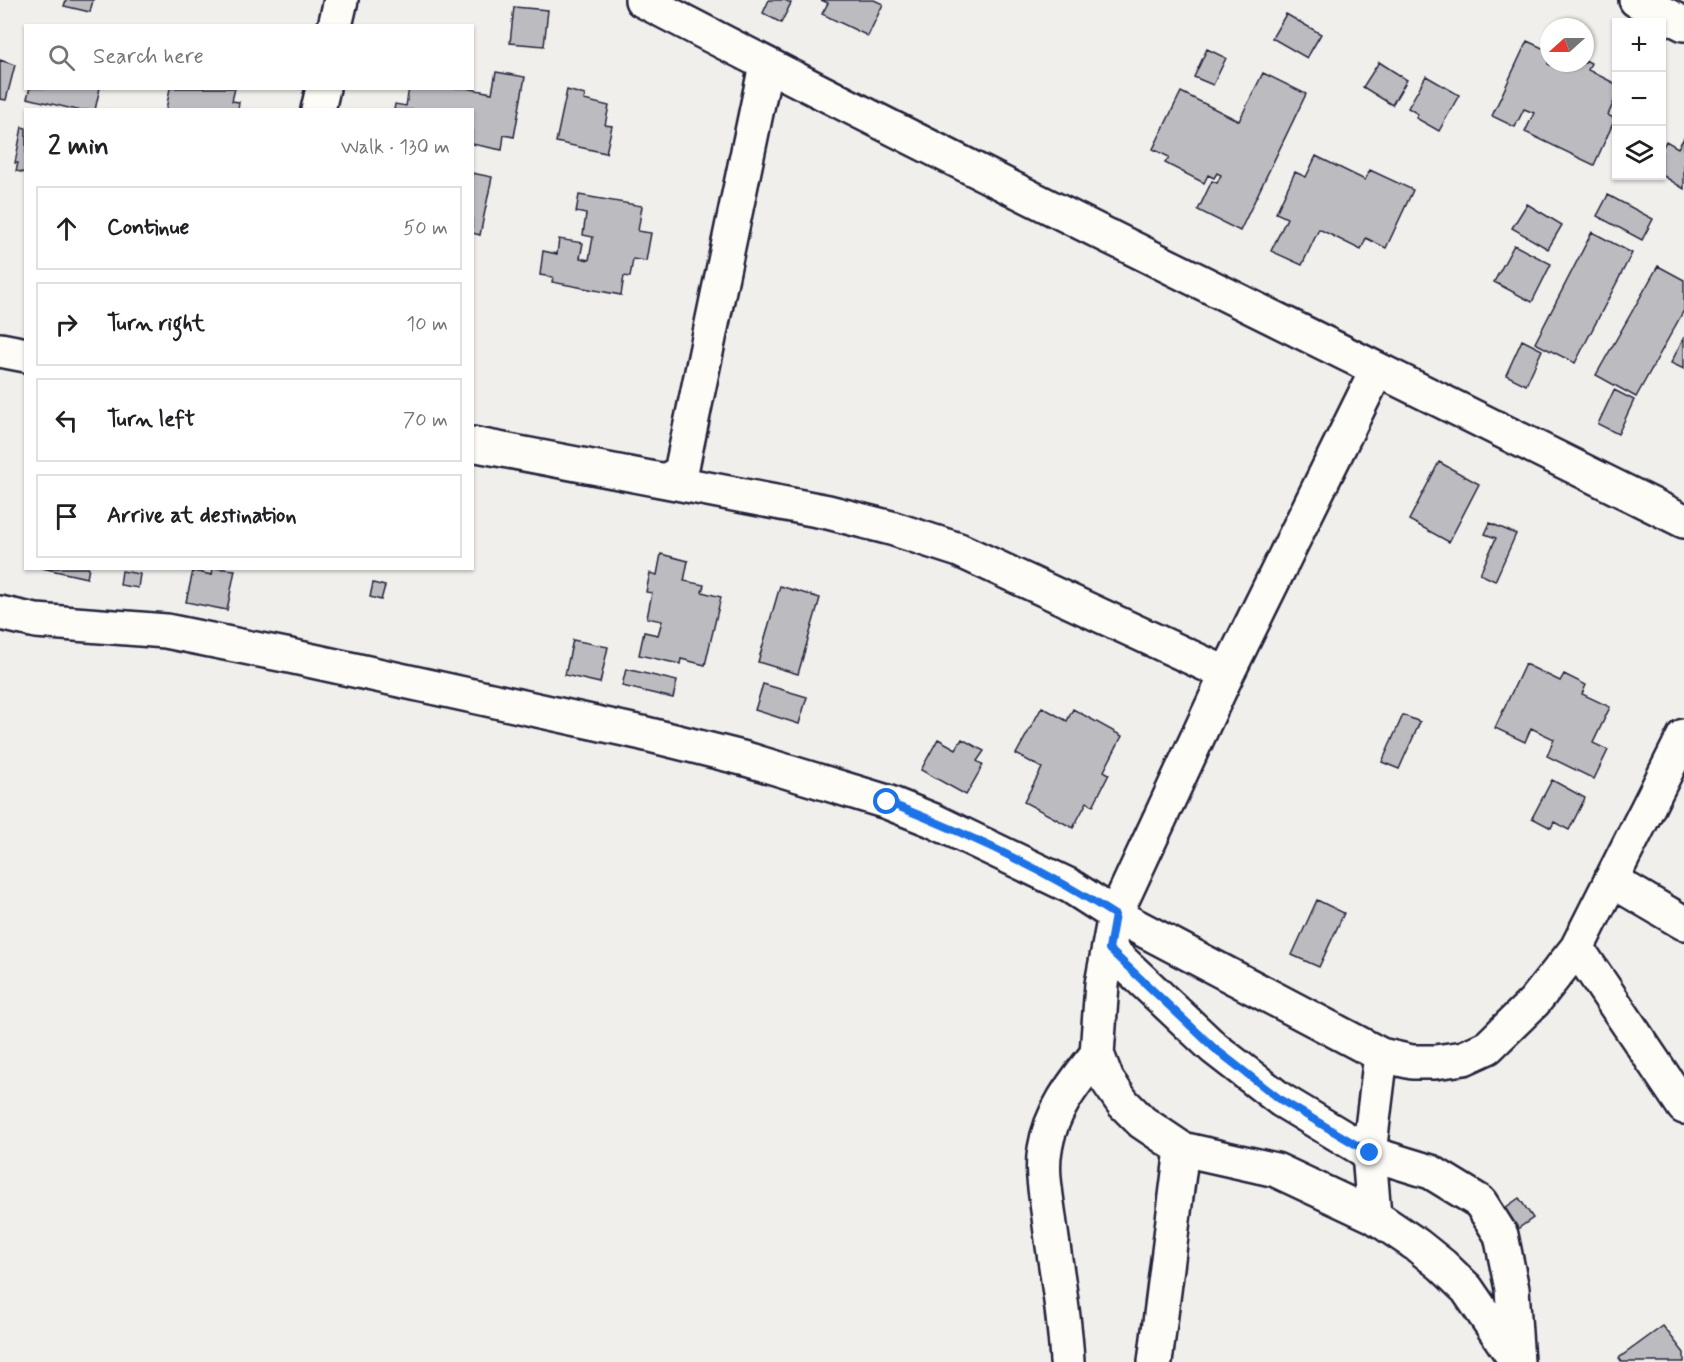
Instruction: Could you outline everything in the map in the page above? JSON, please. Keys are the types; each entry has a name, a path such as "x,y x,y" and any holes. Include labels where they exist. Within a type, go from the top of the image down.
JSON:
{"street":[{"path":"335,24 341,0"},
{"path":"642,0 1115,241 1684,521"},
{"path":"1636,0 1684,24"},
{"path":"667,480 681,472 766,65"},
{"path":"318,108 322,90"},
{"path":"0,350 24,355"},
{"path":"1377,370 1227,674 1115,915 1099,1015 1097,1054 1107,1080 1123,1103 1142,1122 1182,1149 1276,1170 1374,1216 1417,1245 1467,1289 1517,1362"},
{"path":"474,444 828,512 891,528 959,550 1227,674"},
{"path":"0,613 36,621 166,631 213,639 631,731 746,759 878,800 932,820 1070,886 1115,915 1381,1055 1412,1062 1435,1062 1476,1054 1488,1047 1534,1002 1577,948 1684,736"},
{"path":"1611,880 1684,923"},
{"path":"1577,948 1684,1107"},
{"path":"1109,949 1222,1055 1281,1100 1370,1153 1431,1172 1480,1202 1501,1235 1512,1289 1517,1362"},
{"path":"1066,1362 1046,1194 1044,1149 1057,1112 1070,1088 1097,1054"},
{"path":"1374,1216 1370,1153 1381,1055"},
{"path":"1155,1362 1182,1149"}],"building":[{"path":"66,0 93,0 90,12 64,6"},
{"path":"769,0 785,0 791,3 781,23 763,13"},
{"path":"821,0 874,0 883,4 868,36 822,14 828,3"},
{"path":"514,7 548,10 544,46 510,43"},
{"path":"1286,14 1321,34 1307,58 1272,38"},
{"path":"1527,41 1540,47 1540,72 1592,72 1612,82 1612,106 1608,115 1612,117 1612,126 1594,165 1525,132 1534,113 1524,109 1515,127 1492,116"},
{"path":"1207,49 1226,58 1213,85 1194,77"},
{"path":"0,60 15,65 6,100 0,99"},
{"path":"1379,62 1407,80 1392,105 1363,87"},
{"path":"496,72 525,77 514,137 504,135 502,150 474,144 474,108 394,108 395,104 406,106 409,90 474,90 492,93"},
{"path":"1263,73 1306,94 1240,231 1198,210 1212,181 1217,183 1221,175 1217,173 1214,178 1208,175 1204,183 1165,163 1169,157 1153,149 1181,92 1239,121"},
{"path":"1426,76 1459,95 1439,131 1416,118 1418,114 1408,108"},
{"path":"29,90 100,90 95,108 69,108 27,98"},
{"path":"170,90 235,90 232,101 239,102 238,108 166,108"},
{"path":"567,90 585,95 584,100 609,106 605,125 612,126 606,153 556,142"},
{"path":"22,127 24,128 24,173 16,171 18,163 15,163"},
{"path":"1684,138 1684,189 1666,178 1666,141 1678,148"},
{"path":"1316,156 1365,180 1370,170 1413,190 1386,248 1366,238 1361,250 1319,229 1302,265 1271,251 1287,218 1276,213 1295,172 1306,177"},
{"path":"474,173 492,177 480,235 474,234"},
{"path":"579,195 642,206 638,231 651,233 646,261 633,259 630,277 624,276 621,295 552,282 553,277 540,275 543,251 557,254 559,239 583,243 580,258 589,260 593,237 583,235 586,214 576,212"},
{"path":"1608,195 1653,219 1642,240 1597,216"},
{"path":"1527,204 1562,225 1548,249 1512,228"},
{"path":"1592,232 1632,253 1575,363 1535,343"},
{"path":"1514,245 1551,264 1532,302 1494,282"},
{"path":"1658,266 1684,280 1684,310 1636,397 1596,375"},
{"path":"1684,337 1684,369 1671,363"},
{"path":"1522,340 1542,350 1526,385 1506,375"},
{"path":"1614,390 1634,400 1618,434 1598,424"},
{"path":"1439,462 1479,484 1449,542 1409,520"},
{"path":"1490,523 1516,534 1495,581 1480,574 1496,538 1485,534"},
{"path":"661,554 688,561 684,581 704,585 702,592 721,597 705,665 681,659 680,664 639,655 644,632 658,635 662,621 647,618 652,593 646,592 650,573 657,575"},
{"path":"51,570 89,570 87,578"},
{"path":"213,570 235,570 227,610 186,602 193,571 212,575"},
{"path":"122,571 140,574 138,588 120,585"},
{"path":"373,583 385,586 381,600 370,597"},
{"path":"780,586 820,598 798,674 758,662"},
{"path":"573,640 608,647 600,683 565,675"},
{"path":"1525,664 1560,681 1564,674 1586,685 1582,694 1610,707 1593,743 1608,750 1594,779 1547,756 1554,739 1531,728 1525,742 1495,728"},
{"path":"626,669 677,681 673,698 622,686"},
{"path":"763,684 807,697 799,724 755,710"},
{"path":"1042,707 1067,721 1073,709 1122,736 1104,771 1109,774 1093,806 1087,802 1073,828 1024,802 1042,768 1016,754"},
{"path":"1403,715 1420,722 1399,769 1382,762"},
{"path":"938,739 956,749 962,739 984,751 977,761 983,765 966,795 921,770"},
{"path":"1552,780 1585,798 1569,830 1554,822 1551,828 1532,818"},
{"path":"1317,900 1344,913 1319,967 1292,955"},
{"path":"1519,1198 1533,1218 1516,1230 1502,1210"},
{"path":"1663,1326 1684,1353 1684,1362 1622,1362 1619,1358"}],"route":[{"path":"887,802 1010,856 1070,886 1115,915 1109,949 1214,1048 1281,1100 1370,1153"}]}
